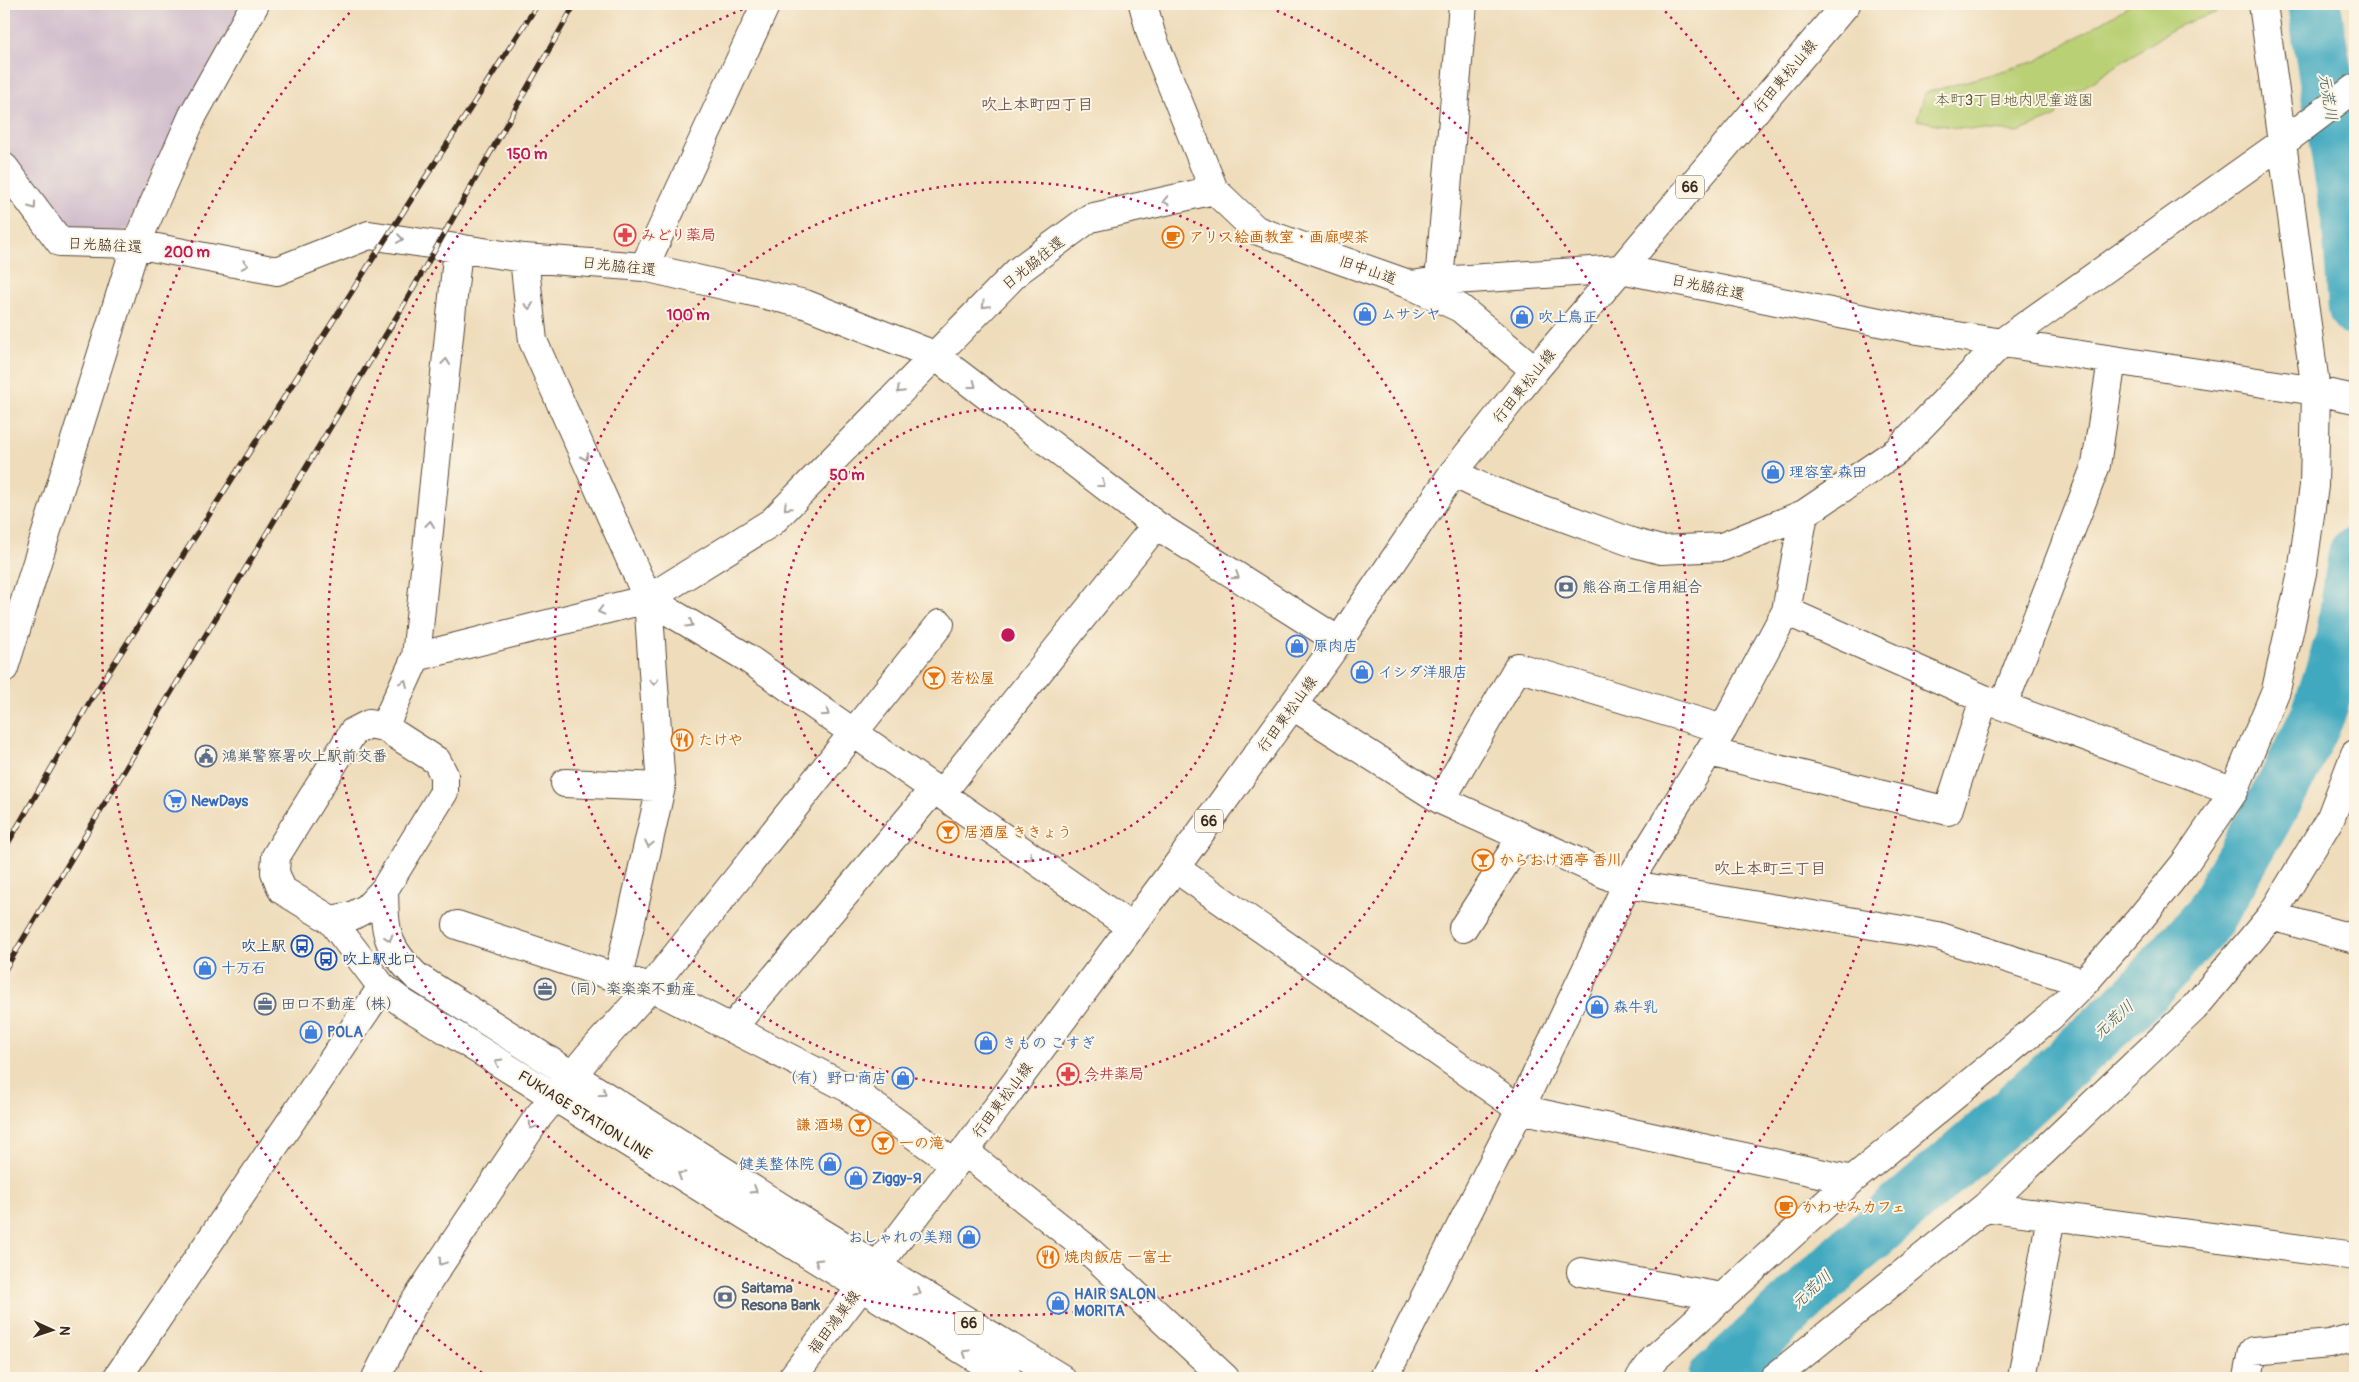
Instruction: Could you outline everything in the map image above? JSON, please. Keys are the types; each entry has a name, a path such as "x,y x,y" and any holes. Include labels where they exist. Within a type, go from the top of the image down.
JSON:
{"street":[{"path":"4,668 136,244 194,115 255,4"},
{"path":"644,266 766,4"},
{"name":"旧中山道","path":"1143,4 1151,34 1214,190 1256,230 1411,285 1460,308 1535,370"},
{"path":"1439,281 1463,4"},
{"name":"行田東松山線","path":"868,1276 960,1158 1130,927 1176,868 1339,641 1453,473 1535,370 1846,4"},
{"path":"1640,1378 1655,1358 1852,1180 2050,1017 2084,983 2184,863 2234,791 2276,690 2302,573 2314,486 2335,396 2263,4"},
{"path":"1453,473 1480,486 1530,505 1631,542 1661,550 1722,546 1804,514 1897,451 2001,343 2288,139 2355,88"},
{"name":"日光脇往還","path":"4,167 60,242 136,244 277,271 369,235 524,258 644,266 805,304 934,355 1018,272 1090,218 1214,190"},
{"path":"384,727 416,657 458,248"},
{"path":"524,258 533,341 648,599 661,787 618,978"},
{"name":"日光脇往還","path":"1411,285 1439,281 1621,269 1918,330 2335,396"},
{"path":"416,657 648,599 772,522 934,355 1156,525 1339,641"},
{"path":"1709,752 1948,811 2096,465 2112,360"},
{"path":"1384,1378 1520,1109 1627,884 1723,729 1786,611 1804,514"},
{"path":"732,1028 938,791 1156,525"},
{"path":"648,599 744,656 1130,927"},
{"path":"1786,611 1994,703 2234,791"},
{"path":"376,1378 412,1306 538,1117 651,987 940,624"},
{"path":"1441,800 1518,667 1723,729"},
{"path":"1293,706 1441,800 1627,884 1938,936 2084,983"},
{"path":"370,724 384,727 437,762 444,775 444,792 384,890 367,908 352,916 331,920 282,890 275,872 276,856 353,732 370,724"},
{"path":"1774,1378 1985,1207 2194,1008 2271,916 2331,817 2347,799 2355,754"},
{"path":"565,783 661,787"},
{"path":"1463,928 1522,837"},
{"path":"1176,868 1520,1109 1852,1180"},
{"name":"FUKIAGE STATION LINE","path":"384,890 385,920 389,942 406,966 417,976 573,1075 868,1276"},
{"path":"2271,916 2355,939"},
{"name":"FUKIAGE STATION LINE","path":"331,920 382,987 403,1003 555,1096 868,1276"},
{"path":"457,925 651,987 848,1088 960,1158 1086,1248 1225,1378"},
{"path":"117,1378 382,987"},
{"path":"1985,1207 2355,1256"},
{"path":"2022,1378 2051,1216"},
{"path":"1581,1272 1722,1297"},
{"name":"福田鴻巣線","path":"792,1378 868,1276"},
{"name":"66","path":"868,1276 1008,1378"},
{"name":"66","path":"868,1276 1061,1378"},
{"path":"2248,1378 2253,1351 2330,1344 2355,1337"}],"shaded area":[{"path":"4,4 244,4 154,169 127,229 98,237 78,234 48,215 4,158"}],"green space":[{"name":"本町3丁目地内児童遊園","path":"2132,4 2239,4 2174,28 2061,102 2057,116 2018,132 1956,128 1917,120 1925,93 2037,61"}],"waterway":[{"name":"元荒川","path":"2314,4 2349,226 2355,309"},
{"name":"元荒川","path":"1715,1378 1852,1251 1997,1126 2139,996 2209,917 2284,785 2318,715 2342,640 2355,554"}],"railway":[{"path":"4,850 92,698 538,4"},
{"path":"4,971 403,306 575,4"}],"place":[{"name":"みどり薬局","path":"625,235"},
{"name":"アリス絵画教室・画廊喫茶","path":"1173,237"},
{"name":"ムサシヤ","path":"1365,314"},
{"name":"吹上鳥正","path":"1522,317"},
{"name":"理容室 森田","path":"1773,472"},
{"name":"熊谷商工信用組合","path":"1566,587"},
{"name":"原肉店","path":"1297,646"},
{"name":"イシダ洋服店","path":"1362,672"},
{"name":"若松屋","path":"934,678"},
{"name":"たけや","path":"682,740"},
{"name":"鴻巣警察署吹上駅前交番","path":"206,756"},
{"name":"NewDays","path":"175,801"},
{"name":"居酒屋 ききょう","path":"948,832"},
{"name":"からおけ酒亭 香川","path":"1483,860"},
{"name":"吹上駅","path":"302,946"},
{"name":"吹上駅北口","path":"326,959"},
{"name":"十万石","path":"205,968"},
{"name":"（同）楽楽楽不動産","path":"545,989"},
{"name":"田口不動産（株）","path":"265,1004"},
{"name":"森牛乳","path":"1597,1007"},
{"name":"POLA","path":"311,1032"},
{"name":"きもの こすぎ","path":"986,1043"},
{"name":"今井薬局","path":"1068,1074"},
{"name":"（有）野口商店","path":"903,1078"},
{"name":"謙 酒場","path":"860,1125"},
{"name":"一の滝","path":"883,1143"},
{"name":"健美整体院","path":"830,1164"},
{"name":"Ziggy-Я","path":"856,1178"},
{"name":"かわせみカフェ","path":"1786,1207"},
{"name":"おしゃれの美翔","path":"969,1237"},
{"name":"焼肉飯店 一富士","path":"1048,1257"},
{"name":"Saitama Resona Bank","path":"725,1297"},
{"name":"HAIR SALON MORITA","path":"1058,1303"}],"district":[{"name":"吹上本町四丁目","path":"1037,104"},
{"name":"吹上本町三丁目","path":"1770,868"}]}
